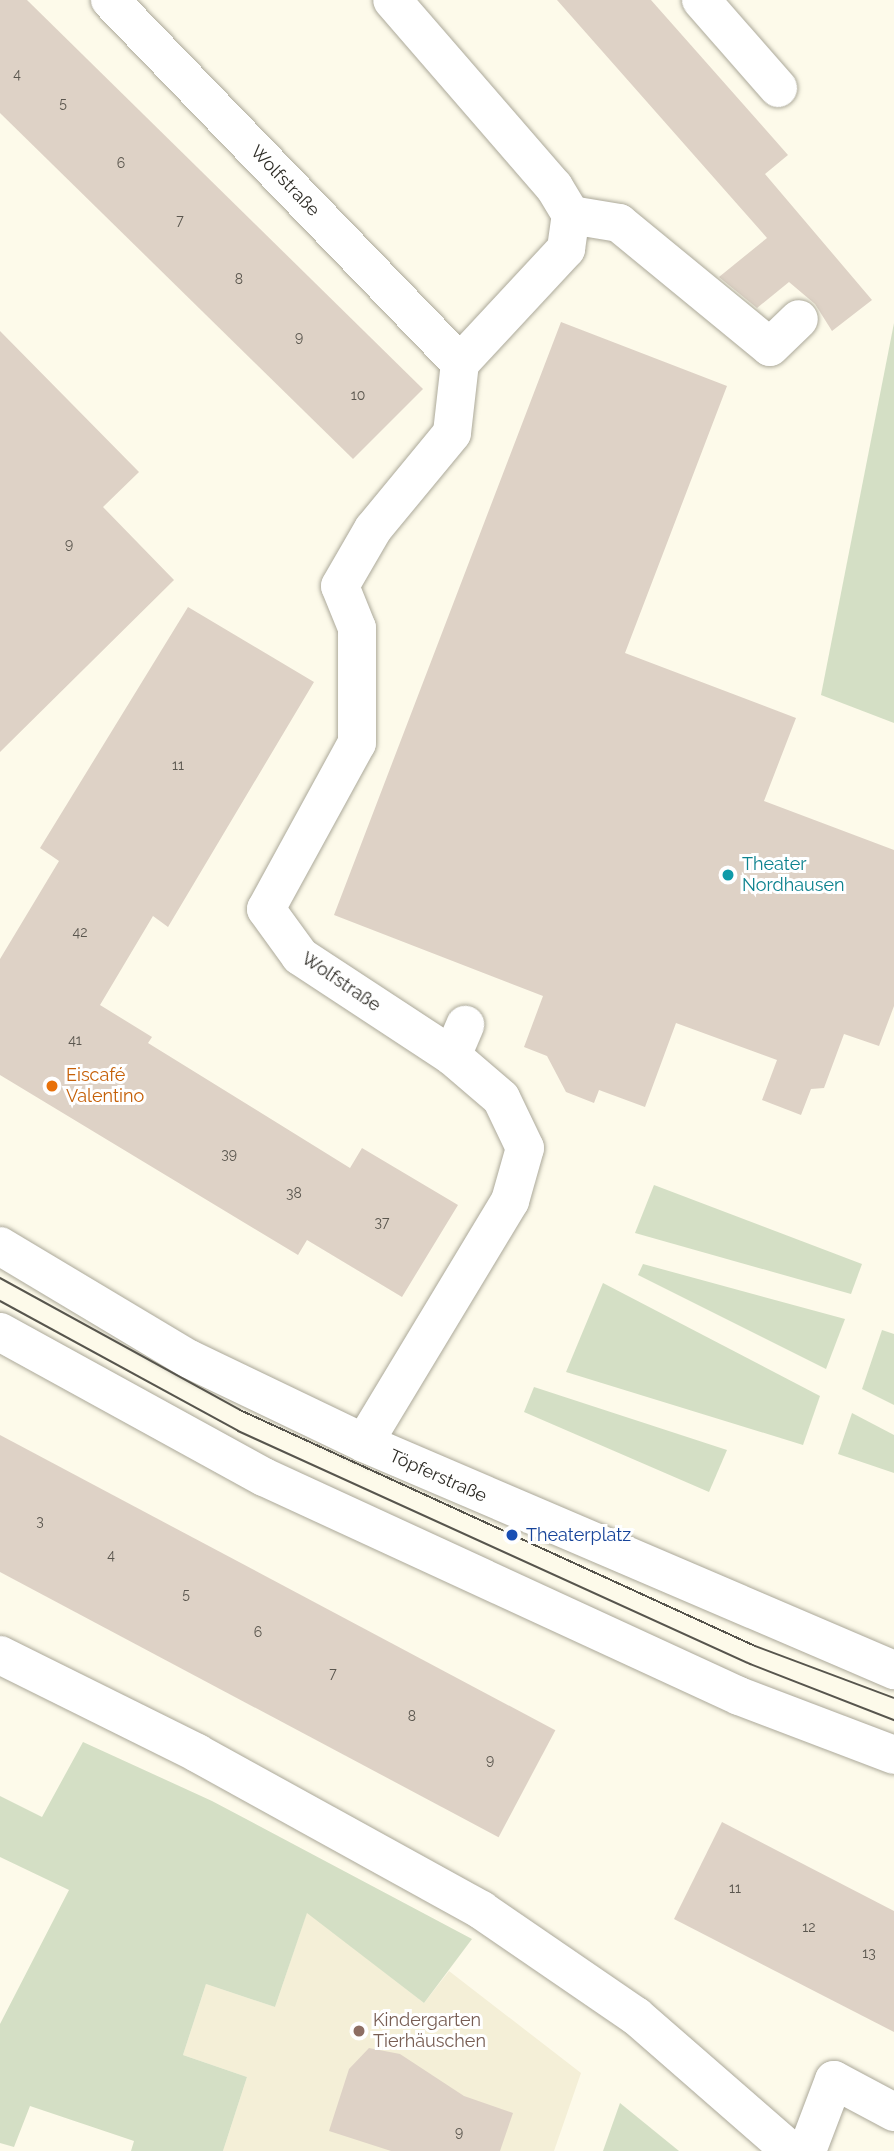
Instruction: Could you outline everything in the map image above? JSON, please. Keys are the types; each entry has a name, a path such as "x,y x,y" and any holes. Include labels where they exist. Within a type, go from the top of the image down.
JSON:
{"street":[{"name":"Wolfstraße","path":"110,0 460,363 452,433 373,529 340,586 358,640 357,743 266,909 300,956 458,1041 501,1098 525,1148 510,1201 364,1443"},
{"path":"392,0 563,201 619,223 770,347 799,319"},
{"path":"701,0 778,88"},
{"path":"460,363 566,249 563,201"},
{"name":"Töpferstraße","path":"0,1246 189,1359 364,1443 751,1614 894,1670"},
{"path":"0,1332 264,1477 739,1696 894,1755"},
{"path":"0,1655 197,1754 481,1910 636,2016 791,2151"},
{"path":"807,2151 834,2080 894,2112"}],"shaded area":[{"name":"Kindergarten Tierhäuschen","path":"307,1912 424,2003 449,1971 581,2073 554,2151 223,2151 247,2077 183,2055 206,1984 275,2007"}],"green space":[{"path":"894,323 894,723 821,695"},
{"path":"654,1185 862,1264 851,1294 635,1233"},
{"path":"643,1264 845,1319 826,1369 638,1275"},
{"path":"603,1283 820,1396 803,1445 566,1372"},
{"path":"882,1330 894,1334 894,1405 862,1389"},
{"path":"534,1387 727,1450 709,1492 524,1412"},
{"path":"852,1413 894,1435 894,1473 838,1454"},
{"path":"83,1742 212,1801 472,1939 424,2003 307,1913 275,2007 206,1984 183,2055 247,2077 223,2151 131,2151 134,2141 30,2106 14,2147 0,2143 0,2024 69,1890 0,1857 0,1796 42,1817"},
{"path":"620,2103 679,2151 603,2151"}],"building":[{"path":"0,0 27,0 423,389 353,459 0,113"},
{"path":"557,0 651,0 788,155 765,174 872,300 832,331 815,304 789,282 757,308 719,277 767,238"},
{"path":"561,322 727,386 625,653 796,718 764,801 894,850 894,1006 879,1046 844,1034 824,1088 811,1089 801,1115 762,1100 777,1060 676,1023 645,1107 599,1090 594,1103 566,1092 547,1056 524,1047 543,996 334,915"},
{"path":"0,331 139,472 103,507 174,580 0,752"},
{"path":"188,607 314,682 168,927 153,916 100,1005 152,1037 148,1043 350,1168 362,1148 458,1205 402,1297 307,1240 298,1255 0,1075 0,959 59,861 40,848"},
{"path":"0,1435 555,1730 499,1837 0,1572"},
{"path":"722,1822 894,1911 894,2032 674,1919"},
{"path":"369,2048 400,2054 464,2096 513,2113 500,2151 391,2151 329,2131 349,2069"}],"tram line":[{"path":"0,1278 240,1410 755,1646 894,1698"},
{"path":"0,1301 238,1431 750,1664 894,1720"}],"place":[{"name":"Theater Nordhausen","path":"728,875"},
{"name":"Eiscafé Valentino","path":"52,1086"},
{"name":"Theaterplatz","path":"512,1535"},
{"name":"Kindergarten Tierhäuschen","path":"359,2031"}]}
